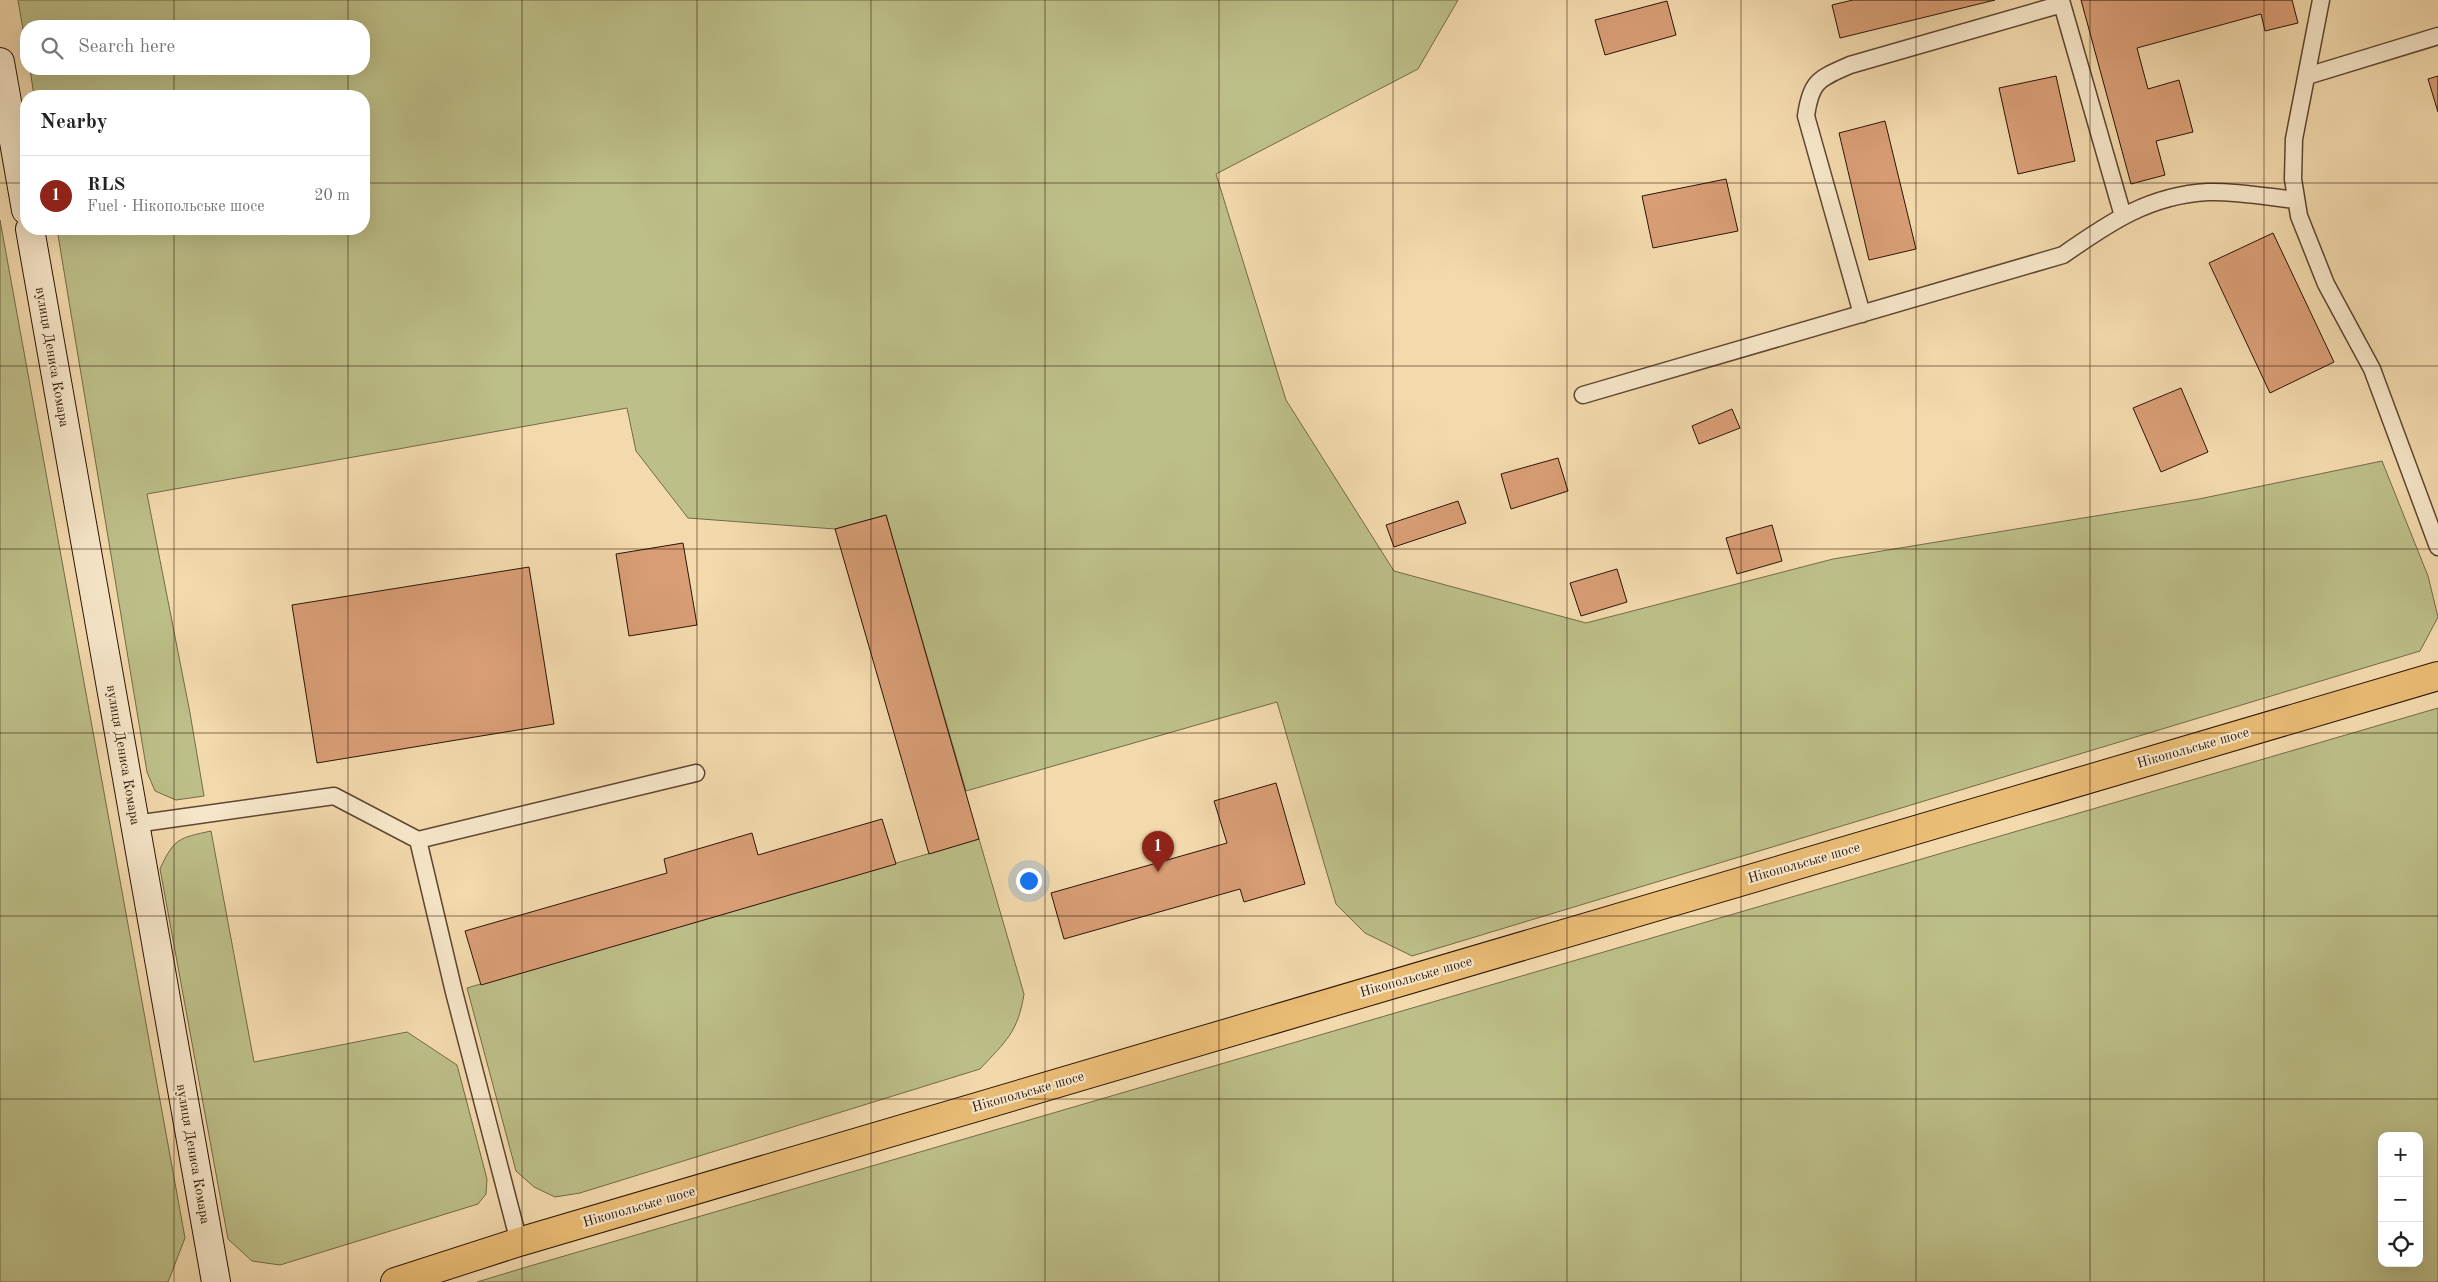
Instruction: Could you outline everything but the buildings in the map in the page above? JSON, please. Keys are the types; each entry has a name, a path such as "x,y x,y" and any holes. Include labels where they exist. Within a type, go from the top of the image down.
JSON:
{"main road":[{"name":"Нікопольське шосе","path":"395,1282 520,1242 2438,676"}],"street":[{"path":"0,62 20,176"},
{"name":"вулиця Дениса Комара","path":"31,235 216,1282"}],"lane":[{"path":"2321,0 2294,139 2293,179 2299,216 2326,284 2372,369 2438,547"},
{"path":"1862,314 1806,116 1809,94 1821,78 1850,65 2062,2 2123,216"},
{"path":"2307,76 2438,36"},
{"path":"1583,395 2063,255 2139,207 2174,196 2210,192 2296,200"},
{"path":"135,824 334,796 418,840 696,773"},
{"path":"418,840 454,992 520,1242"}],"green space":[{"path":"18,0 1458,0 1418,69 1216,174 1286,400 1394,571 1586,623 1833,559 2199,499 2382,461 2428,576 2438,617 2420,651 1412,956 1365,933 1336,904 1277,702 966,791 886,515 835,529 688,518 636,451 627,408 147,494 190,713 204,796 176,800 155,791 147,772 58,235 370,235 370,90 33,90 31,75 370,75 370,20 21,20"},
{"path":"0,220 185,1238 168,1282 0,1282"},
{"path":"2438,708 2438,1282 477,1282 530,1266"},
{"path":"211,831 254,1062 407,1032 457,1065 487,1179 486,1194 478,1204 280,1265 252,1261 228,1239 160,869 169,851 179,841"},
{"path":"979,839 1024,994 1014,1027 997,1051 980,1069 580,1193 555,1197 534,1187 516,1171 467,988"}],"place":[{"name":"RLS","path":"1158,872"}]}
